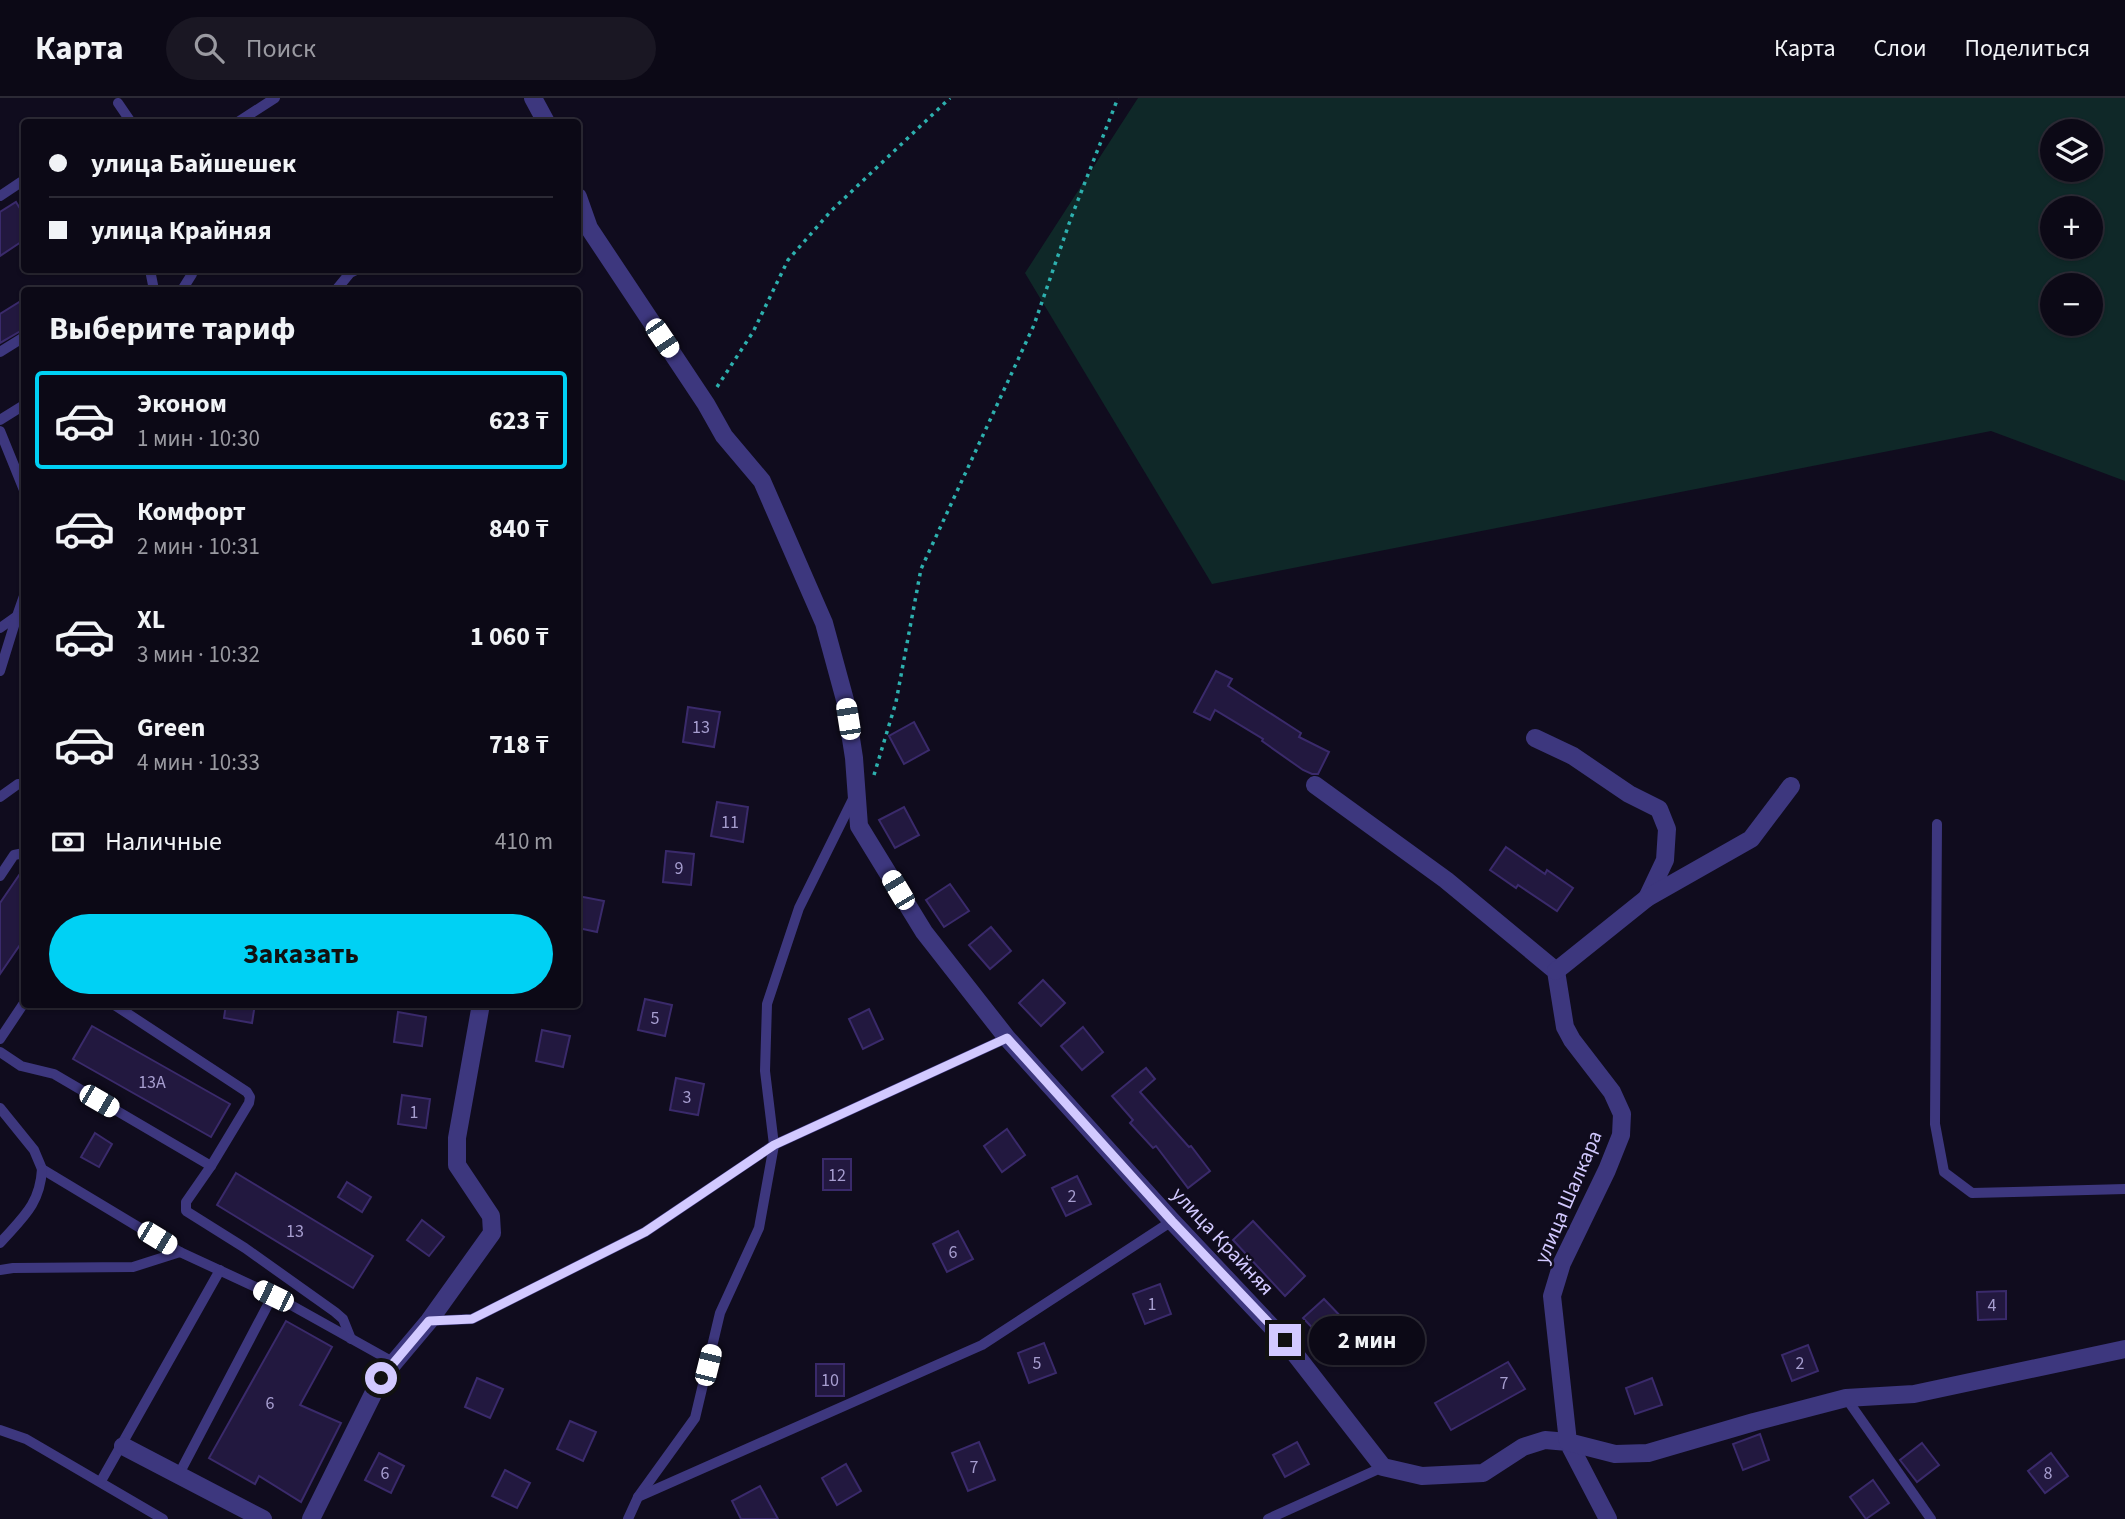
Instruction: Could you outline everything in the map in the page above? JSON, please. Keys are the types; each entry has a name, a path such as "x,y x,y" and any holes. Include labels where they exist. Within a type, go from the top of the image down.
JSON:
{"street":[{"path":"533,98 544,119"},
{"name":"улица Крайняя","path":"583,229 706,404 724,436 762,481 824,623 845,700 863,790 859,826 923,932 1007,1038 1172,1221 1285,1340 1383,1466"},
{"path":"1535,738 1573,756 1629,794 1659,810 1667,829 1665,860 1647,898"},
{"path":"1315,785 1446,880 1556,971 1647,898 1751,839 1791,786"},
{"name":"улица Шалкара","path":"1556,971 1565,1027 1612,1092 1622,1114 1621,1135 1562,1263 1552,1296 1568,1442"},
{"path":"310,1519 370,1398 393,1362 429,1321 492,1233 491,1216 457,1165 456,1157 480,1008"},
{"path":"1383,1466 1422,1476 1483,1473 1523,1447 1545,1440 1568,1442 1615,1454 1648,1453 1846,1398 1914,1394 2125,1349"},
{"path":"1568,1442 1608,1519"},
{"path":"123,1446 262,1519"}],"lane":[{"path":"243,119 275,98"},
{"path":"118,103 129,119"},
{"path":"0,196 21,183"},
{"path":"338,287 349,273"},
{"path":"0,352 21,339"},
{"path":"0,420 21,407"},
{"path":"0,431 21,483"},
{"path":"0,671 21,605"},
{"path":"0,628 17,616"},
{"path":"0,797 21,783"},
{"path":"628,1519 638,1497 695,1418 720,1313 759,1228 774,1145 765,1071 767,1004 799,908 863,790"},
{"path":"1937,824 1935,1124 1944,1172 1972,1193 2125,1188"},
{"path":"0,876 14,855 21,854"},
{"path":"0,1039 21,1008"},
{"path":"119,1008 247,1092 250,1097 211,1166 186,1202 186,1211 245,1248 335,1312 342,1319 351,1339"},
{"path":"429,1321 472,1319 645,1232 774,1145 1007,1038"},
{"path":"0,1052 21,1066 54,1074 211,1166"},
{"path":"0,1108 34,1150 42,1169 41,1186 34,1205 0,1244"},
{"path":"42,1169 180,1252 273,1296 393,1362"},
{"path":"638,1497 982,1345 1172,1221"},
{"path":"0,1270 133,1267 180,1252"},
{"path":"101,1481 220,1270"},
{"path":"179,1474 273,1296"},
{"path":"1846,1398 1931,1519"},
{"path":"0,1430 26,1439 163,1519"},
{"path":"1268,1519 1383,1466"}],"path":[{"path":"706,404 753,332 788,260 831,211 950,98"},
{"path":"863,790 896,702 921,569 1034,325 1071,218 1118,98"}],"green space":[{"path":"1138,98 2125,98 2125,481 1991,431 1212,584 1025,273"}],"building":[{"path":"16,202 21,210 21,242 0,256 0,212"},
{"path":"21,301 21,331 0,343 0,314"},
{"path":"1216,671 1232,679 1228,686 1301,733 1299,737 1329,752 1318,774 1303,770 1262,741 1263,739 1215,710 1210,720 1194,712"},
{"path":"688,707 720,712 714,747 683,742"},
{"path":"914,722 929,750 904,764 889,736"},
{"path":"717,802 748,807 743,842 711,836"},
{"path":"904,807 919,835 895,848 879,820"},
{"path":"1506,847 1545,874 1547,870 1573,888 1557,911 1490,870"},
{"path":"666,851 694,854 691,885 663,882"},
{"path":"21,872 21,943 0,974 0,903"},
{"path":"950,884 969,911 944,927 926,900"},
{"path":"581,897 604,901 597,932 581,929"},
{"path":"991,927 1011,951 990,969 969,945"},
{"path":"1043,980 1065,1003 1041,1026 1019,1003"},
{"path":"645,999 672,1005 665,1036 638,1030"},
{"path":"225,1008 254,1008 252,1023 224,1018"},
{"path":"869,1009 883,1039 863,1049 849,1019"},
{"path":"398,1012 426,1017 422,1046 394,1042"},
{"path":"92,1026 230,1104 211,1137 73,1059"},
{"path":"1083,1027 1103,1052 1082,1070 1061,1046"},
{"path":"542,1030 570,1036 563,1067 536,1061"},
{"path":"1146,1068 1155,1079 1140,1092 1189,1147 1191,1146 1210,1171 1188,1188 1156,1146 1153,1148 1130,1123 1133,1120 1112,1096"},
{"path":"676,1078 704,1084 698,1115 670,1110"},
{"path":"402,1095 430,1099 426,1128 398,1124"},
{"path":"1007,1129 1025,1155 1002,1172 984,1146"},
{"path":"95,1133 112,1144 99,1167 81,1157"},
{"path":"823,1159 851,1159 851,1190 823,1190"},
{"path":"236,1173 373,1256 353,1288 217,1205"},
{"path":"1077,1176 1091,1204 1066,1216 1052,1188"},
{"path":"347,1182 371,1197 362,1212 338,1197"},
{"path":"422,1220 444,1237 429,1256 407,1240"},
{"path":"1253,1221 1305,1276 1285,1296 1233,1240"},
{"path":"958,1231 973,1259 947,1272 933,1244"},
{"path":"1160,1284 1171,1314 1145,1324 1133,1294"},
{"path":"2006,1291 2006,1319 1978,1320 1977,1292"},
{"path":"1324,1299 1346,1322 1325,1341 1303,1318"},
{"path":"286,1321 332,1347 300,1405 341,1423 301,1502 259,1476 255,1484 209,1458"},
{"path":"1044,1343 1056,1373 1029,1383 1018,1353"},
{"path":"1808,1345 1818,1371 1792,1381 1782,1355"},
{"path":"1508,1362 1525,1389 1451,1430 1435,1403"},
{"path":"816,1364 844,1364 844,1396 816,1396"},
{"path":"477,1378 503,1389 490,1418 465,1407"},
{"path":"1652,1378 1662,1405 1635,1414 1626,1388"},
{"path":"570,1421 596,1432 583,1461 557,1449"},
{"path":"1760,1434 1769,1460 1743,1470 1733,1444"},
{"path":"979,1442 995,1480 968,1491 952,1453"},
{"path":"1297,1442 1309,1464 1285,1477 1273,1455"},
{"path":"1922,1443 1939,1465 1917,1482 1900,1460"},
{"path":"379,1453 404,1466 391,1493 365,1480"},
{"path":"2051,1453 2068,1476 2045,1493 2028,1471"},
{"path":"846,1464 861,1491 837,1505 822,1478"},
{"path":"505,1470 530,1483 517,1508 492,1496"},
{"path":"1873,1480 1889,1503 1866,1519 1850,1497"},
{"path":"760,1486 778,1519 741,1519 732,1501"}],"route":[{"path":"381,1378 429,1321 472,1319 645,1232 774,1145 1007,1038 1172,1221 1285,1340"}]}
